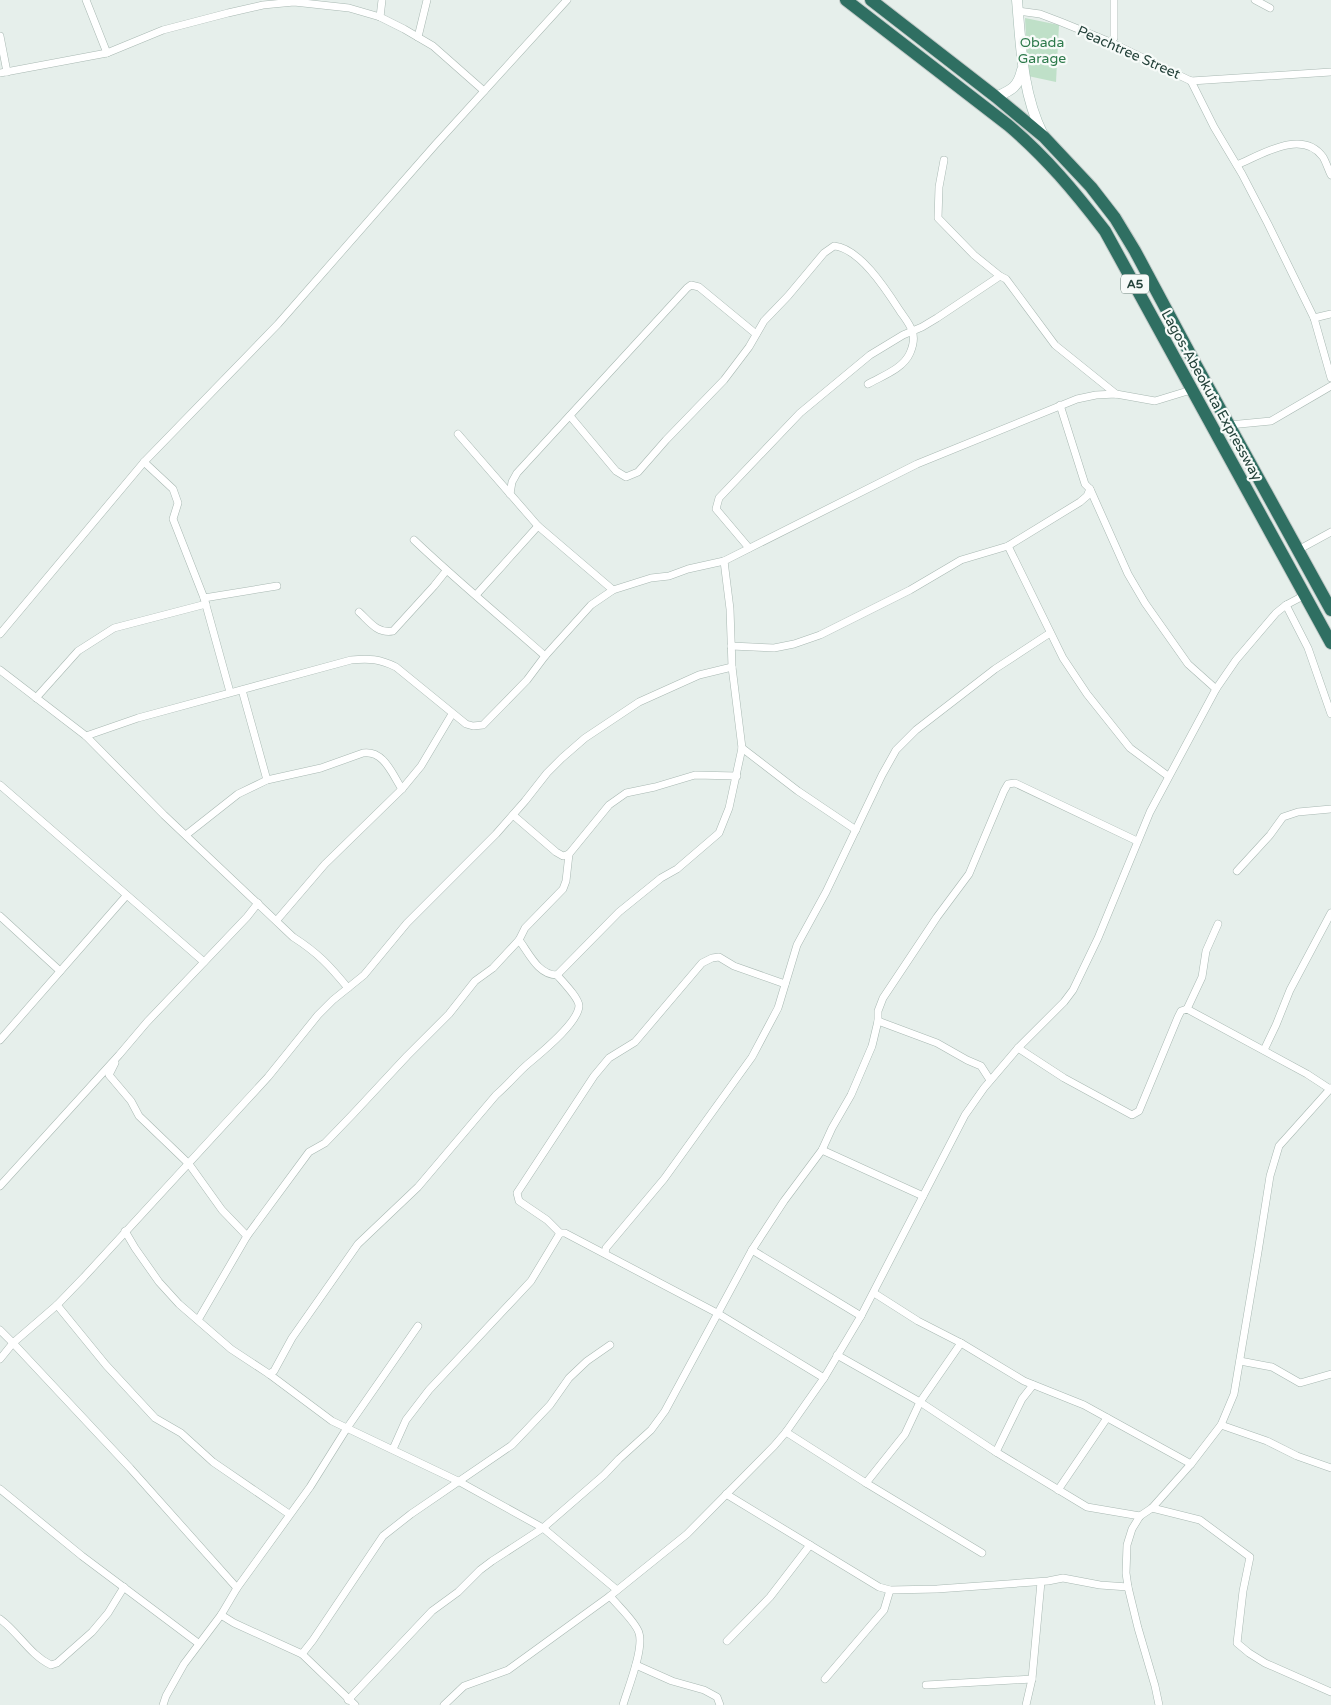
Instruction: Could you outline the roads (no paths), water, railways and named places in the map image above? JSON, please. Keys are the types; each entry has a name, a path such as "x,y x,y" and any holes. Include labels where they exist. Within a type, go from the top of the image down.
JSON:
{"highway":[{"name":"Lagos-Abeokuta Expressway","path":"846,0 1008,125 1034,148 1062,178 1105,231 1331,643"},
{"name":"Lagos-Abeokuta Expressway","path":"871,0 996,97 1044,137 1091,187 1115,218 1135,251 1331,610"}],"main road":[{"path":"1017,0 1023,66 1029,103 1044,137"},
{"path":"996,97 1016,86 1020,81 1023,66"}],"street":[{"path":"86,0 107,53"},
{"path":"380,17 382,0"},
{"path":"418,37 427,0"},
{"path":"0,634 144,462 278,324 435,145 567,0"},
{"path":"1110,42 1114,38 1114,0"},
{"path":"1255,0 1270,8"},
{"path":"0,36 4,72 107,53 163,30 263,5 294,2 348,8 380,17 433,46 484,91"},
{"name":"Peachtree Street","path":"1018,11 1040,14 1110,42 1191,81 1331,72"},
{"path":"1191,81 1214,128 1237,165 1268,224 1314,318 1331,378"},
{"path":"1237,165 1290,143 1301,143 1310,146 1322,156 1331,175"},
{"path":"944,160 939,187 938,218 974,256 1006,279 1055,345 1116,394"},
{"path":"570,416 616,471 626,477 633,476 724,380 749,347 764,321 824,253 834,246 841,247 863,262 882,283 912,331 914,343 904,363 868,384"},
{"path":"749,548 716,509 719,498 800,413 870,355 903,334 938,318 1000,276"},
{"path":"510,494 512,482 517,473 691,285 698,287 756,334"},
{"path":"1314,318 1331,314"},
{"path":"1229,425 1271,421 1331,386"},
{"path":"86,736 138,718 230,692 351,660 376,659 396,667 414,680 466,724 473,726 482,724 527,680 545,656 591,605 613,590 651,578 669,576 688,569 724,561 917,464 1077,399 1096,395 1116,394 1155,400 1191,390"},
{"path":"1060,405 1085,484 1090,489 1128,574 1145,603 1188,664 1216,689"},
{"path":"458,434 538,526 613,590"},
{"path":"144,462 173,489 178,502 173,519 205,601 230,692"},
{"path":"732,646 774,648 820,635 910,590 961,560 1008,546 1080,502 1087,496 1090,489"},
{"path":"476,595 538,526"},
{"path":"1298,550 1331,532"},
{"path":"414,540 446,571 545,656"},
{"path":"1008,546 1063,658 1087,694 1124,741 1144,760 1168,776"},
{"path":"519,940 539,969 551,975 557,975 619,912 719,833 729,808 742,748 732,667 730,609 724,561"},
{"path":"359,612 377,629 393,630 446,571"},
{"path":"36,698 78,651 114,628 205,601 277,586"},
{"path":"444,1705 464,1686 508,1670 610,1596 687,1534 786,1432 824,1378 874,1293 965,1115 990,1080 1074,990 1098,938 1137,841 1168,776 1216,689 1276,613 1305,594"},
{"path":"1286,605 1308,648 1331,714"},
{"path":"605,1253 606,1248 664,1179 752,1056 778,1008 797,945 826,892 896,750 916,730 995,669 1050,633"},
{"path":"0,1358 13,1343 57,1305 189,1164 268,1077 318,1015 364,975 407,923 513,815 547,773 585,738 639,702 699,675 732,667"},
{"path":"0,670 86,736 186,835 294,937 314,951 332,968 348,988"},
{"path":"242,690 267,780"},
{"path":"277,920 325,864 402,789 421,766 452,714"},
{"path":"742,748 798,791 856,830"},
{"path":"186,835 238,794 267,780 321,768 370,752 383,760 402,789"},
{"path":"513,815 563,856 569,854 609,805 626,793 655,787 695,775 737,776"},
{"path":"348,1700 432,1611 458,1592 492,1561 543,1528 604,1475 651,1430 665,1411 752,1250 784,1201 822,1150 851,1095 872,1046 878,1021 878,1011 883,998 937,917 969,874 1008,784 1016,782 1137,841"},
{"path":"0,785 204,962"},
{"path":"1237,871 1270,835 1282,817 1298,812 1331,809"},
{"path":"198,1320 247,1236 309,1152 325,1143 449,1014 476,981 493,968 519,940 525,928 563,889 566,881 569,854"},
{"path":"0,1040 126,896"},
{"path":"0,1186 147,1022 258,903"},
{"path":"1264,1050 1290,990 1331,913"},
{"path":"0,916 60,971"},
{"path":"1018,1048 1064,1078 1132,1115 1139,1111 1178,1016 1181,1011 1187,1009 1202,977 1206,951 1218,924"},
{"path":"785,984 734,966 718,957 702,963 635,1042 609,1058 594,1076 518,1193 519,1201 547,1220 560,1233 565,1233 605,1253 718,1313 824,1378"},
{"path":"269,1374 274,1371 292,1338 358,1244 418,1187 496,1095 528,1063 546,1049 574,1016 579,1007 578,1001 557,975"},
{"path":"1159,1705 1128,1586 1126,1573 1127,1545 1132,1529 1140,1516 1152,1508 1191,1464 1221,1425 1234,1394 1268,1183 1279,1146 1330,1089 1264,1050 1187,1009"},
{"path":"878,1021 937,1043 966,1060 981,1066 990,1080"},
{"path":"118,1056 109,1075 131,1101 139,1116 189,1164 222,1210 247,1236"},
{"path":"822,1150 923,1196"},
{"path":"125,1231 158,1282 179,1304 230,1349 269,1374 332,1420 458,1481 543,1528 617,1590"},
{"path":"393,1449 406,1420 429,1390 531,1281 560,1233"},
{"path":"752,1250 861,1316"},
{"path":"874,1293 918,1321 1033,1386 1084,1405 1191,1464"},
{"path":"57,1305 106,1365 155,1418 181,1433 213,1462 290,1514"},
{"path":"163,1705 166,1696 198,1643 220,1615 237,1588 310,1487 347,1428 418,1326"},
{"path":"0,1330 130,1468 237,1588"},
{"path":"866,1483 905,1434 920,1402 961,1344"},
{"path":"302,1654 384,1536 410,1514 512,1445 550,1405 569,1378 587,1361 610,1346"},
{"path":"837,1355 920,1402 996,1452 1087,1507 1140,1516"},
{"path":"1240,1360 1272,1367 1300,1383 1331,1374"},
{"path":"996,1452 1022,1399 1033,1386"},
{"path":"1058,1490 1107,1418"},
{"path":"1221,1425 1267,1441 1297,1456 1331,1468"},
{"path":"786,1432 982,1553"},
{"path":"0,1489 82,1556 198,1643"},
{"path":"726,1494 879,1587 890,1590 1042,1582 1063,1578 1100,1585 1128,1586"},
{"path":"1152,1508 1200,1520 1250,1557 1242,1591 1237,1643 1265,1663 1331,1692"},
{"path":"727,1641 770,1597 810,1545"},
{"path":"1026,1705 1032,1679 1042,1582"},
{"path":"0,1618 9,1625 35,1654 51,1664 57,1663 92,1632 108,1613 124,1587"},
{"path":"825,1679 884,1610 890,1590"},
{"path":"610,1596 639,1632 640,1643 636,1665 623,1705"},
{"path":"220,1615 302,1654 355,1705"},
{"path":"636,1665 672,1681 704,1690 717,1697 720,1705"},
{"path":"926,1685 1032,1679"}],"park label":[{"name":"Obada Garage","path":"1042,50"}]}
